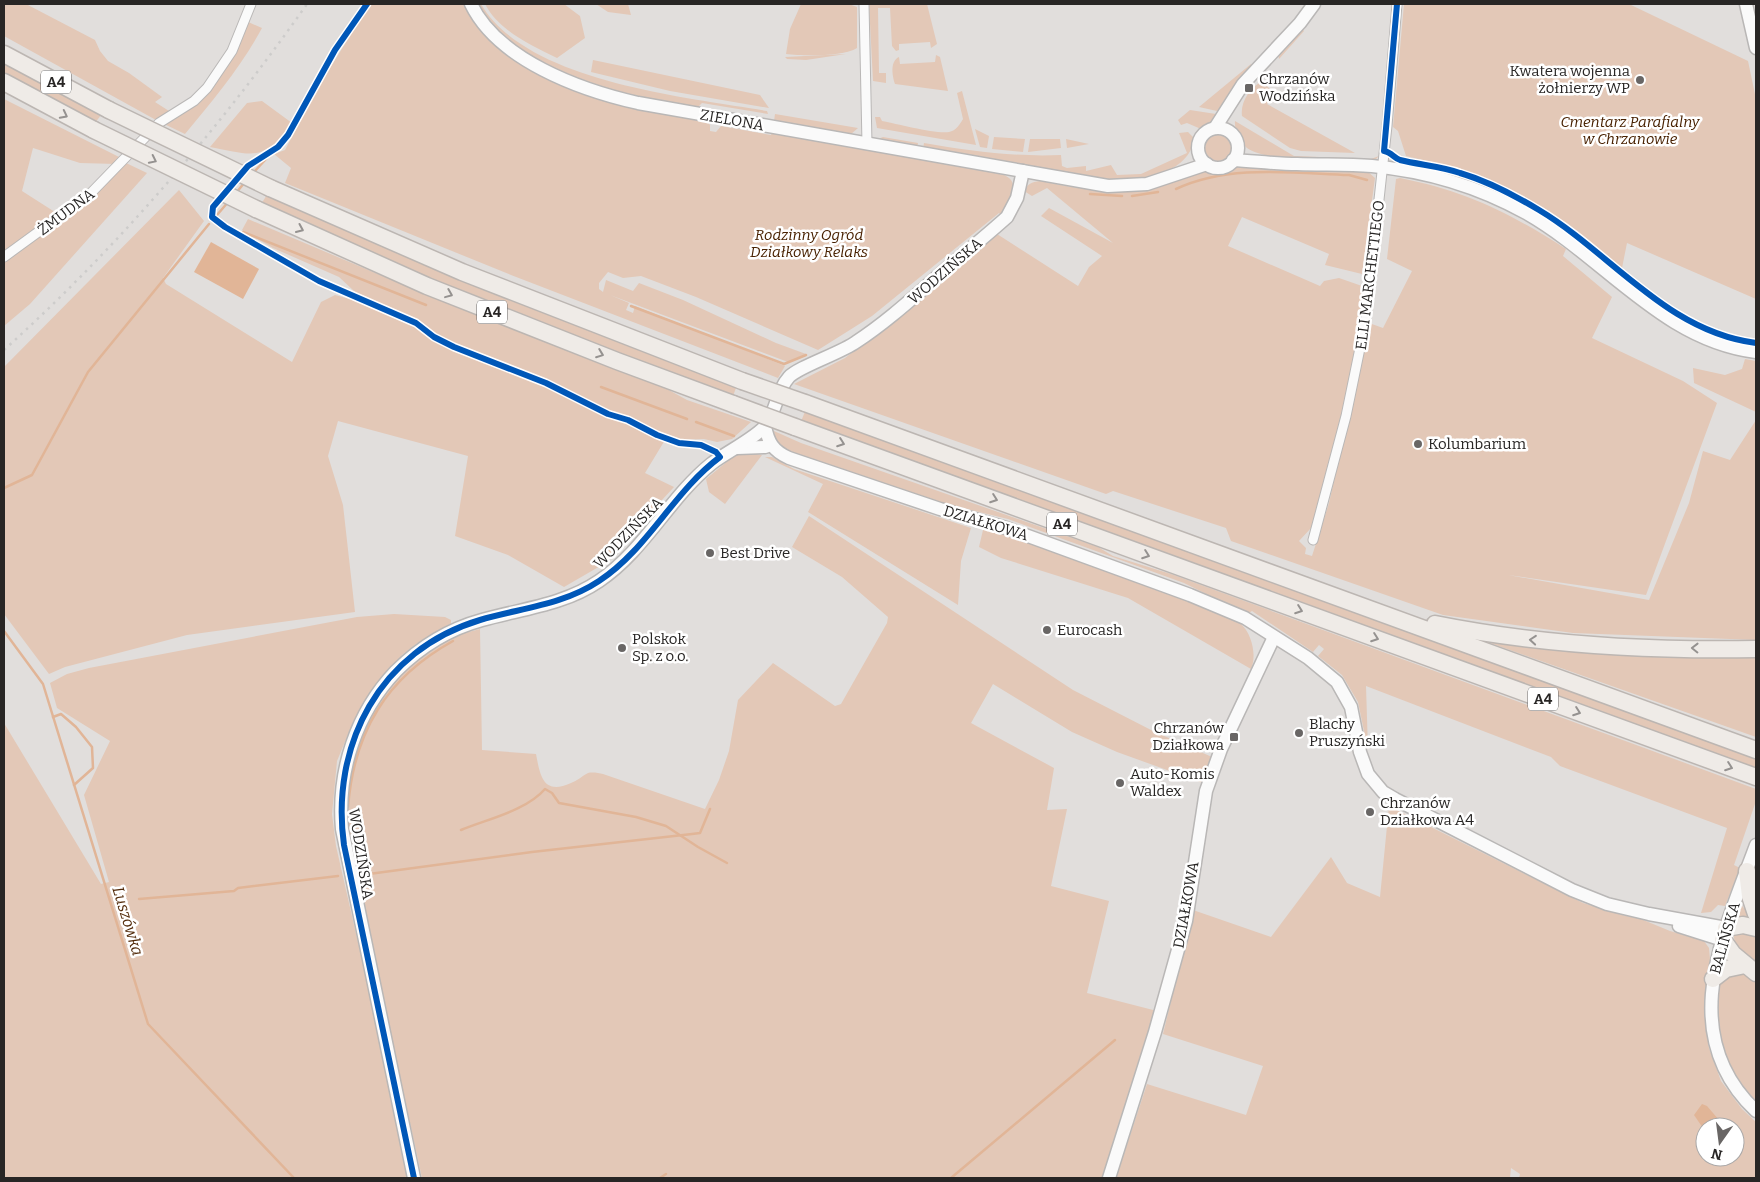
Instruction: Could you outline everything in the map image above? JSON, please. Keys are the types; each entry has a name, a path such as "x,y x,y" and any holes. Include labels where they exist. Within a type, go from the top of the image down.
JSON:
{"highway":[{"name":"A4","path":"4,54 109,110 270,188 462,272 742,381 1756,750"},
{"name":"A4","path":"4,82 94,130 256,209 433,288 600,355 1756,777"},
{"path":"1384,614 1474,632 1525,639 1652,647 1756,649"},
{"path":"1747,871 1750,896 1756,914"},
{"path":"1751,969 1733,954 1724,934 1743,924 1756,928"},
{"path":"1713,979 1726,969 1751,969"}],"street":[{"name":"ŻMUDNA","path":"4,257 89,195 158,123 194,101 208,88 232,51 251,4"},
{"name":"ZIELONA","path":"471,4 489,30 507,47 534,64 591,90 638,103 1023,171"},
{"path":"864,4 868,144"},
{"path":"1207,164 1199,152 1198,144 1202,136 1215,128 1234,96 1286,37 1296,20 1312,4"},
{"name":"ELLI MARCHETTIEGO","path":"1313,540 1335,461 1358,359 1366,313 1397,4"},
{"path":"1746,4 1756,48"},
{"path":"1234,96 1230,116 1231,133 1237,145 1272,162"},
{"path":"1215,128 1231,133"},
{"path":"1233,160 1237,145"},
{"path":"1174,176 1199,152"},
{"path":"1023,171 1118,186 1147,184 1207,164 1221,167 1233,160 1382,167 1454,183 1510,205 1566,239 1639,297 1681,326 1725,346 1756,352"},
{"name":"WODZIŃSKA","path":"414,1178 344,845 340,799 351,745 377,694 398,670 425,646 450,632 480,620 559,600 601,580 650,533 696,477 765,426 789,377 847,348 886,321 1007,217 1017,198 1023,171"},
{"path":"732,449 744,446 765,448 771,445 765,426"},
{"name":"DZIAŁKOWA","path":"771,445 780,454 789,458 940,509 989,522 1235,613 1308,658 1337,682 1351,707 1360,752 1368,774 1383,792 1572,890 1607,904 1724,934"},
{"name":"DZIAŁKOWA","path":"1109,1178 1155,1032 1186,922 1206,791 1235,717 1274,637"},
{"name":"BALIŃSKA","path":"1756,845 1724,934 1713,979 1711,1012 1715,1044 1727,1076 1756,1111"}],"green space":[{"path":"4,4 26,4 95,40 100,51 108,61 129,73 162,97 155,102 169,111 156,120 4,36"},
{"name":"Rodzinny Ogród Działkowy Relaks","path":"370,4 465,4 477,24 575,90 612,103 707,121 710,125 710,131 716,132 721,126 771,135 772,132 906,155 1004,175 1013,183 1012,194 1001,215 999,213 872,316 818,350 696,297 641,276 623,278 608,272 599,283 599,289 603,292 606,280 633,291 639,283 683,300 776,343 806,354 788,362 610,295 629,303 626,310 633,313 635,306 785,366 778,378 511,275 285,183 291,168 274,154 285,150 318,87"},
{"path":"476,4 481,4 503,30 533,52 570,68 653,92 767,111 768,114 702,103 696,109 620,93 572,77 503,40"},
{"path":"485,4 564,4 580,16 585,38 557,58 507,30 491,14"},
{"path":"596,4 628,4 631,15 608,12"},
{"path":"801,4 849,4 857,7 857,48 833,54 786,54 790,29"},
{"path":"869,4 927,4 937,44 931,48 930,42 899,44 899,50 896,51 892,46 890,8 878,8 879,73 886,73 886,83 873,81"},
{"name":"Cmentarz Parafialny w Chrzanowie","path":"1404,4 1629,4 1748,61 1756,99 1756,299 1627,243 1622,268 1567,223 1508,189 1460,169 1406,156 1398,131 1393,127"},
{"path":"246,21 262,28 236,70 185,134 162,123 195,104"},
{"path":"1301,28 1304,31 1279,59 1278,54"},
{"path":"846,54 806,60 787,59 785,57"},
{"path":"936,55 940,57 948,91 895,84 892,69 896,59 899,57 900,64 935,62"},
{"path":"4,58 104,111 92,127 4,77"},
{"path":"593,60 760,95 769,108 670,91 591,72"},
{"path":"1251,64 1252,67 1234,85 1221,108 1217,111 1199,107"},
{"path":"1262,81 1273,92 1267,104 1355,153 1301,151 1290,148 1242,116 1244,101 1254,87"},
{"path":"962,91 976,145 877,128 875,117 880,117 882,121 926,130 949,132 954,130 963,119 957,93"},
{"path":"4,99 121,158 116,164 80,163 33,148 22,191 58,214 4,253"},
{"path":"262,101 292,123 273,145 257,153 237,152 210,147 247,103"},
{"path":"1190,110 1216,114 1215,120 1201,129 1187,123 1181,125 1178,120"},
{"path":"775,114 858,128 851,134 774,121"},
{"path":"1235,121 1294,156 1371,159 1379,156 1374,161 1327,161 1273,157 1247,148 1238,136"},
{"path":"975,129 989,136 987,148 980,147"},
{"path":"1188,132 1194,138 1190,150 1183,160 1173,168 1148,177 1121,181 1109,181 923,149 924,143 992,153 1061,155 1062,166 1067,168 1086,166 1086,171 1111,165 1117,175 1141,174 1187,153 1179,133"},
{"path":"1218,135 1227,139 1231,148 1227,157 1218,161 1209,157 1205,148 1209,139"},
{"path":"883,137 918,143 917,148 878,139"},
{"path":"994,137 1025,139 1023,152 992,149"},
{"path":"1030,139 1060,139 1061,148 1028,152"},
{"path":"1066,139 1089,144 1067,148"},
{"path":"126,163 147,173 30,304 4,326 4,261"},
{"path":"1235,165 1367,171 1375,178 1362,274 1325,265 1329,254 1242,217 1228,246 1320,286 1324,281 1339,278 1362,286 1360,314 1351,370 1318,509 1312,527 1299,541 1306,548 1305,554 1312,556 1329,503 1369,323 1383,328 1412,271 1387,259 1396,179 1400,178 1424,183 1487,205 1526,225 1566,249 1563,256 1612,297 1592,338 1683,381 1717,403 1646,595 1508,575 1649,600 1689,503 1703,451 1730,460 1756,420 1756,640 1573,633 1443,615 1231,541 1226,528 1113,491 1106,494 794,384 845,358 923,298 997,234 1078,286 1089,267 1102,256 1041,216 1049,208 1113,243 1047,188 1032,196 1024,191 1032,183 1040,181 1112,191 1141,190 1161,186 1198,171 1220,170"},
{"path":"179,190 204,221 163,278 166,284 292,362 321,302 335,295 368,304 339,277 273,248 242,230 248,219 425,294 667,389 687,400 751,422 732,439 717,442 704,439 665,440 645,473 674,487 602,565 564,587 508,555 455,536 468,456 338,421 328,456 343,505 355,612 187,635 65,667 49,674 4,614 4,367"},
{"path":"268,193 737,385 732,399 415,274 260,206"},
{"path":"1745,359 1756,361 1756,412 1694,383 1693,368 1725,375 1742,369"},
{"path":"806,409 1756,756 1756,771 800,424"},
{"path":"774,431 801,443 1098,547 1113,556 1171,574 1756,789 1756,801 1734,865 1740,868 1725,906 1718,905 1711,912 1701,913 1727,828 1560,766 1551,757 1366,686 1368,750 1358,702 1342,675 1318,656 1324,649 1319,645 1313,652 1252,611 1247,614 1184,583 1008,519 946,504 812,461 786,450 775,441"},
{"path":"745,452 762,455 725,504 709,492 706,479 735,455"},
{"path":"765,457 772,457 794,469 971,528 961,561 958,605 808,512 823,484"},
{"path":"809,516 1073,690 1153,731 1212,757 1203,783 1117,752 1072,732 993,684 971,723 1054,768 1047,810 1067,809 1051,886 1109,901 1087,993 1157,1011 1104,1178 422,1178 346,820 347,788 351,764 367,721 379,701 409,666 447,638 480,629 482,750 536,754 541,776 544,781 554,787 573,782 588,773 598,773 705,809 719,780 729,751 738,700 773,663 835,706 841,704 887,623 888,617 842,577 792,547"},
{"path":"988,528 1190,600 1234,619 1245,628 1251,639 1254,658 1251,669 1128,598 1001,558 979,547 983,530"},
{"path":"394,614 445,617 451,620 451,625 416,644 402,655 367,697 354,720 337,761 332,814 336,846 409,1178 4,1178 4,723 101,884 109,882 84,795 110,741 57,708 50,683 67,674 89,668 357,617"},
{"path":"1479,639 1756,653 1756,737"},
{"path":"1389,806 1583,903 1641,919 1670,931 1704,941 1709,948 1710,959 1704,1012 1709,1048 1721,1081 1742,1109 1756,1122 1756,1178 1519,1178 1520,1174 1511,1168 1510,1178 1116,1178 1147,1084 1246,1115 1263,1066 1163,1034 1193,910 1271,937 1331,857 1347,883 1380,897"},
{"path":"1740,904 1755,919 1735,920"},
{"path":"1733,930 1756,933 1756,968 1740,952 1735,942"},
{"path":"1740,971 1756,980 1756,1105 1733,1079 1725,1065 1717,1030 1718,983 1728,973"}],"shaded area":[{"path":"211,242 259,269 243,299 194,272"},
{"path":"1702,1104 1707,1106 1716,1117 1695,1117 1694,1115"}],"waterway":[{"path":"254,172 266,159"},
{"path":"1176,189 1196,181 1239,173 1284,172 1349,175 1367,180"},
{"path":"236,193 245,182"},
{"path":"1132,196 1158,192"},
{"path":"1090,194 1122,196"},
{"path":"217,215 229,201"},
{"path":"4,488 32,475 88,372 209,224"},
{"path":"243,232 426,305"},
{"path":"631,306 784,364 806,355"},
{"path":"601,387 687,419"},
{"path":"696,422 734,436"},
{"name":"Luszówka","path":"4,631 43,684 148,1024 294,1178"},
{"path":"348,807 351,780 358,755 366,731 378,710 392,690 409,672 429,656 453,641"},
{"path":"53,717 61,714 76,727 92,747 93,768 74,785"},
{"path":"461,830 517,809 537,797 545,789 552,793 559,803 636,817 666,826 727,863"},
{"path":"369,874 532,852 700,833 710,809"},
{"path":"139,899 234,891 238,888 338,876"},
{"path":"951,1178 1115,1040"},
{"path":"660,1178 666,1174"}],"railway":[{"path":"4,350 87,270 165,185 239,96 307,4"}],"cycle path":[{"path":"367,4 335,50 288,135 278,147 248,166 213,207 212,217 225,227 319,281 416,323 434,337 454,347 546,383 608,414 628,420 657,435 679,443 701,445 716,452 720,457 688,487 632,553 599,581 571,596 556,601 480,620 445,634 415,654 389,678 369,706 355,738 345,772 342,808 344,845 414,1178"},
{"path":"1397,4 1384,151 1400,160 1470,176 1510,194 1539,210 1565,228 1641,288 1695,324 1724,336 1756,343"}],"place":[{"name":"Kwatera wojenna żołnierzy WP","path":"1640,80"},
{"name":"Chrzanów Wodzińska","path":"1249,88"},
{"name":"Kolumbarium","path":"1418,444"},
{"name":"Best Drive","path":"710,553"},
{"name":"Eurocash","path":"1047,630"},
{"name":"Polskok Sp. z o.o.","path":"622,648"},
{"name":"Blachy Pruszyński","path":"1299,733"},
{"name":"Chrzanów Działkowa","path":"1234,737"},
{"name":"Auto-Komis Waldex","path":"1120,783"},
{"name":"Chrzanów Działkowa A4","path":"1370,812"}]}
